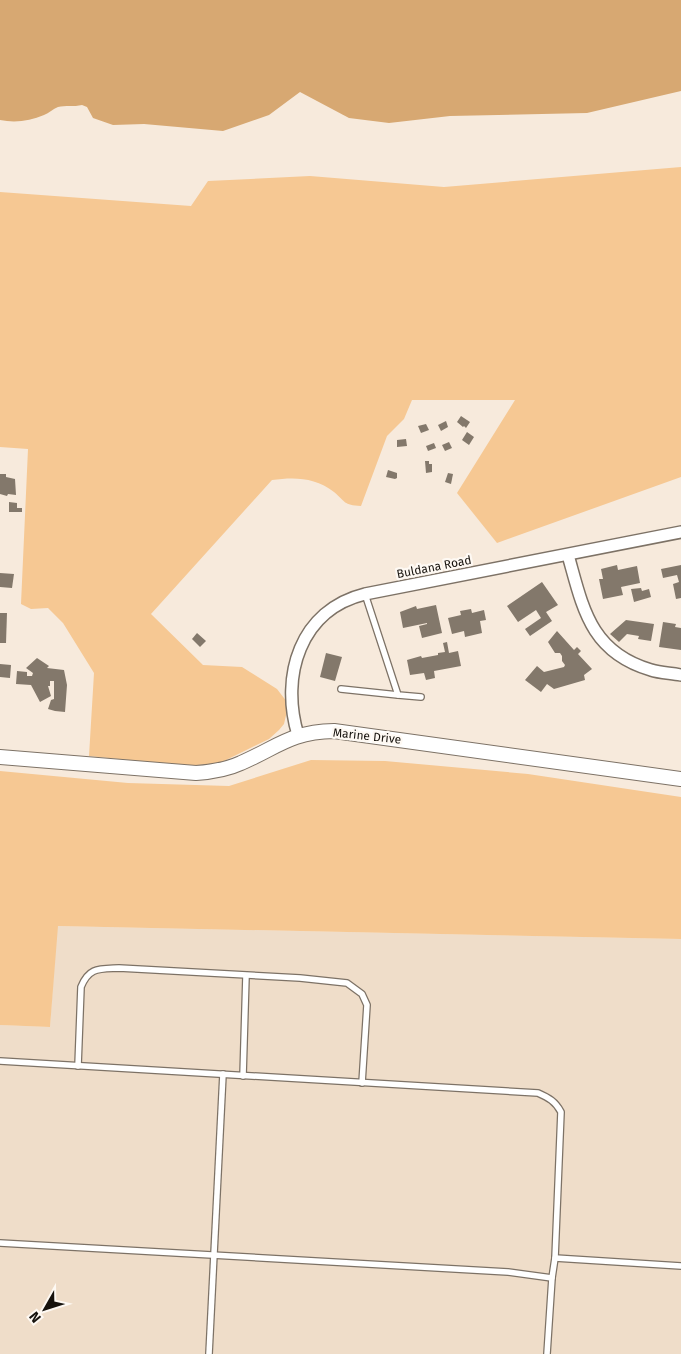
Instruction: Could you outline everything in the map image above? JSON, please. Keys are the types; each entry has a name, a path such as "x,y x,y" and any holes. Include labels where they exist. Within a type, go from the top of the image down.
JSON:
{"street":[{"name":"Buldana Road","path":"298,735 294,711 293,681 301,645 309,630 323,616 352,597 681,532"},
{"path":"568,555 583,608 595,632 609,649 630,662 652,670 681,675"},
{"name":"Marine Drive","path":"0,757 196,773 219,770 240,764 298,735 316,731 334,731 681,779"}],"lane":[{"path":"365,594 398,695"},
{"path":"341,689 421,697"},
{"path":"78,1066 81,987 85,977 90,972 98,969 119,968 300,978 347,983 362,994 367,1005 362,1083"},
{"path":"243,1076 246,976"},
{"path":"0,1061 538,1094 556,1103 560,1112 555,1258 547,1354"},
{"path":"209,1354 223,1074"},
{"path":"0,1243 508,1272 552,1278"},
{"path":"555,1258 681,1266"}],"shaded area":[{"path":"0,0 681,0 681,91 587,113 450,116 389,123 349,118 300,92 269,115 223,131 144,124 113,125 93,118 87,107 82,105 58,107 33,119 6,121 0,120"},
{"path":"681,167 681,477 497,543 457,493 515,400 412,400 404,419 387,436 361,506 348,504 334,492 319,483 304,479 272,480 151,614 203,665 242,667 277,689 287,702 284,724 279,730 269,739 220,763 187,766 89,756 94,673 63,623 48,608 31,609 21,604 28,449 0,447 0,192 191,206 208,181 310,176 444,187"},
{"path":"311,760 385,761 528,774 681,797 681,939 58,926 50,1027 0,1025 0,771 128,783 229,786"},
{"path":"57,926 681,939 681,1354 0,1354 0,1025 50,1027"}],"building":[{"path":"461,416 470,422 466,428 457,422"},
{"path":"446,421 448,427 441,431 438,425"},
{"path":"426,424 429,430 421,433 418,426"},
{"path":"467,432 474,437 469,445 462,440"},
{"path":"406,439 407,446 397,447 397,440"},
{"path":"449,442 452,448 445,451 442,445"},
{"path":"434,443 436,448 428,451 426,446"},
{"path":"425,461 429,461 429,464 432,464 432,472 426,473"},
{"path":"388,470 397,473 397,478 386,477"},
{"path":"448,473 453,474 451,484 445,482"},
{"path":"0,474 6,474 6,477 15,479 16,495 8,494 7,496 0,494"},
{"path":"9,502 17,503 17,508 22,508 22,512 9,512"},
{"path":"617,565 618,570 637,566 640,583 621,587 623,595 603,599 599,579 603,579 601,569"},
{"path":"681,565 681,598 676,599 673,584 679,582 677,575 663,578 661,569"},
{"path":"0,573 14,574 12,588 0,587"},
{"path":"542,582 558,605 546,612 552,621 530,636 525,629 541,618 536,610 518,622 507,606"},
{"path":"641,588 642,591 649,589 651,597 634,602 631,589"},
{"path":"436,605 442,633 422,638 419,626 427,623 403,628 400,612 416,606 417,609"},
{"path":"471,609 472,613 484,610 486,620 480,621 482,633 465,637 464,631 452,634 448,618 461,615 460,611"},
{"path":"0,613 7,613 6,643 0,643"},
{"path":"626,620 654,624 651,641 638,639 639,636 627,634 619,642 610,634"},
{"path":"663,622 676,624 675,627 681,628 681,650 659,647"},
{"path":"557,631 574,650 577,647 581,651 578,654 592,669 584,675 585,680 554,689 547,684 541,692 525,680 537,666 544,672 564,667 562,656 560,653 555,653 548,642"},
{"path":"197,633 206,641 200,647 192,639"},
{"path":"447,642 449,653 458,651 461,666 434,671 435,678 426,680 424,673 410,675 407,660 445,652 443,643"},
{"path":"326,653 342,657 335,681 320,677"},
{"path":"37,658 49,666 47,668 64,670 67,685 65,712 48,709 51,700 54,699 54,681 50,681 50,686 48,686 51,696 40,702 31,685 16,684 17,671 27,672 27,676 32,676 33,673 26,668"},
{"path":"0,664 11,665 10,678 0,677"}]}
